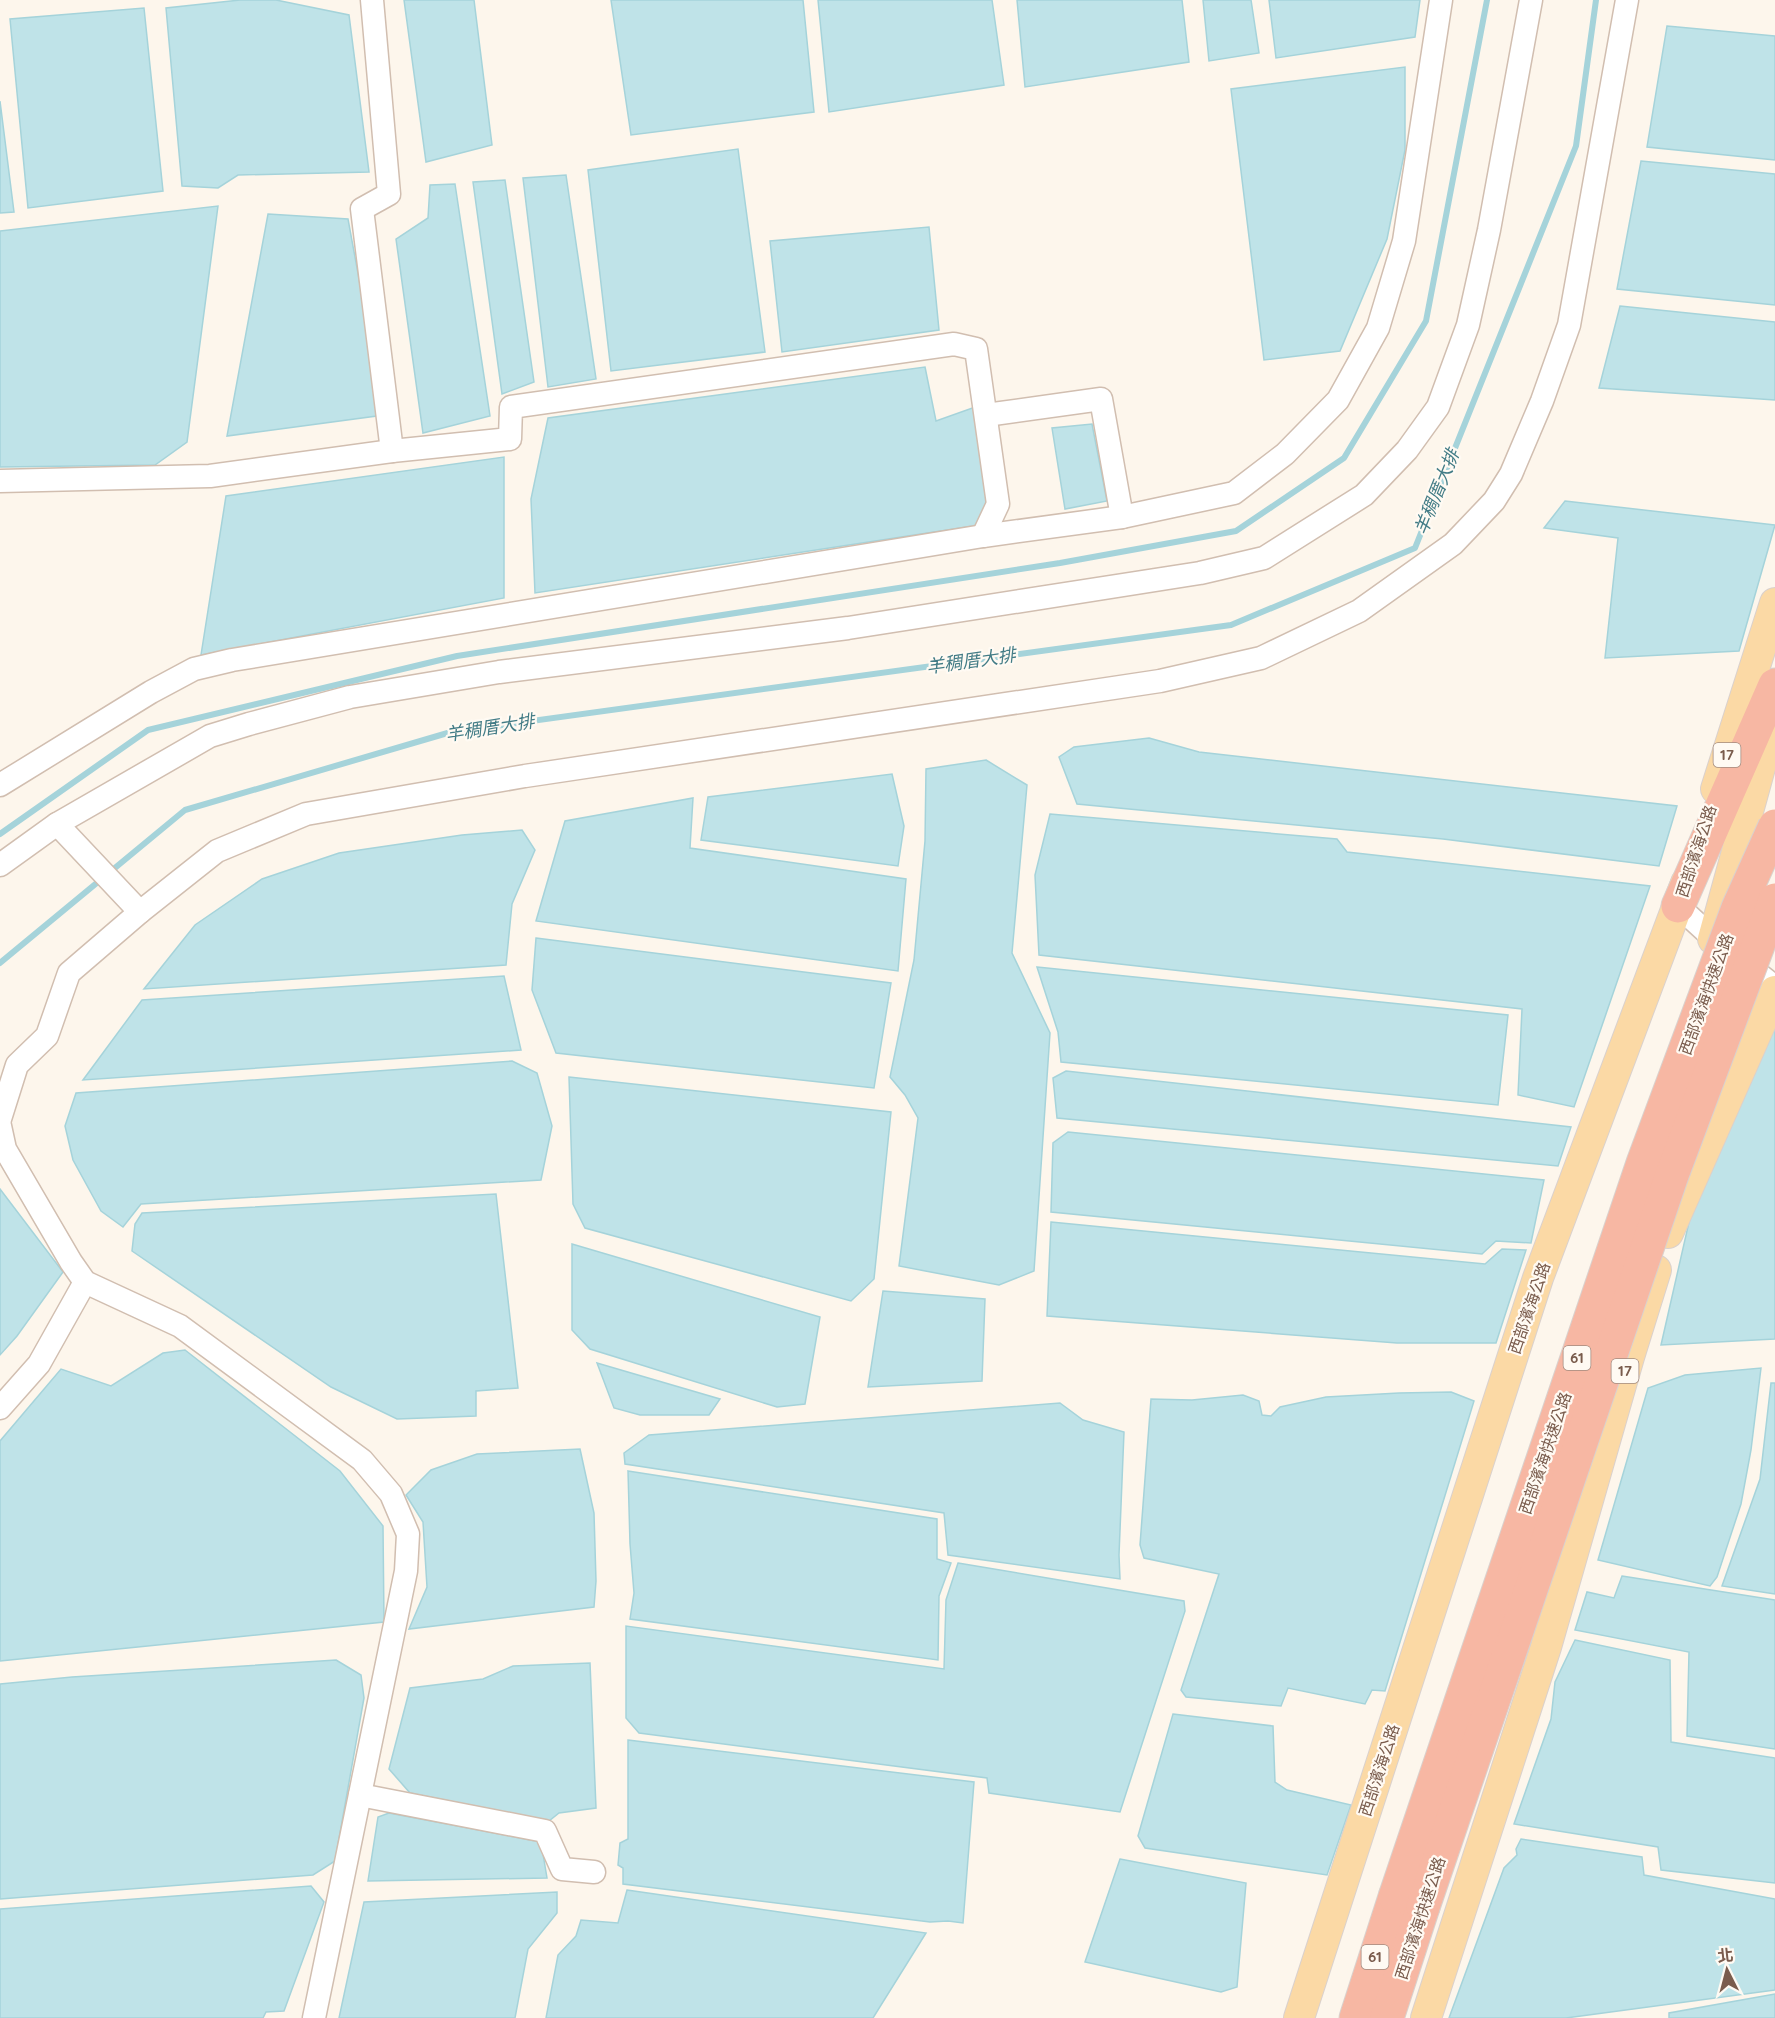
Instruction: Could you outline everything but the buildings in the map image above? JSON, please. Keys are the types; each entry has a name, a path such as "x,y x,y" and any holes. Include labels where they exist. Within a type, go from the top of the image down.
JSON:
{"highway":[{"path":"1678,906 1775,685"},
{"name":"西部濱海快速公路","path":"1387,2018 1409,1902 1643,1163 1738,908 1775,825"},
{"name":"西部濱海快速公路","path":"1356,2018 1409,1902 1672,1175 1775,900"}],"main road":[{"name":"西部濱海公路","path":"1299,2018 1538,1278 1678,906 1775,603"},
{"name":"17","path":"1426,2018 1546,1647 1629,1357 1668,1233 1713,938 1775,713"},
{"path":"1668,1233 1775,989"}],"street":[{"path":"372,0 389,194 362,209 392,451"},
{"path":"0,785 151,692 194,669 232,660 982,536 1122,517 1234,493 1286,454 1338,400 1378,328 1404,241 1441,0"},
{"path":"0,865 57,824 210,736 249,723 350,697 499,672 848,628 1200,573 1264,558 1364,495 1407,450 1438,406 1468,325 1489,230 1531,0"},
{"path":"0,1119 8,1059 47,1036 69,973 140,912 217,851 306,814 525,776 1160,681 1261,658 1359,611 1453,544 1494,501 1511,474 1542,401 1569,325 1627,0"},
{"path":"0,481 210,476 392,451 510,439 511,407 954,344 976,350 986,415 998,504 982,536"},
{"path":"986,415 1101,399 1122,517"},
{"path":"57,824 140,912"},
{"path":"1678,906 1775,989"},
{"path":"0,1126 5,1149 85,1282 180,1326 362,1460 391,1494 408,1534 406,1571 314,2018"},
{"path":"0,1407 39,1364 85,1282"},
{"path":"360,1795 545,1831 562,1869 594,1872"}],"water":[{"path":"240,0 276,0 349,15 369,172 238,175 218,188 182,186 166,8"},
{"path":"404,0 474,0 492,145 426,162"},
{"path":"611,0 803,0 814,112 631,135"},
{"path":"818,0 992,0 1004,85 829,112"},
{"path":"1017,0 1182,0 1189,62 1025,87"},
{"path":"1203,0 1251,0 1259,53 1209,61"},
{"path":"1269,0 1420,0 1415,37 1276,58"},
{"path":"144,8 163,191 28,208 10,19"},
{"path":"1667,26 1775,36 1775,160 1647,147"},
{"path":"1405,67 1405,150 1387,239 1340,351 1264,360 1231,89"},
{"path":"0,101 14,212 0,213"},
{"path":"738,149 765,352 611,371 588,170"},
{"path":"1641,161 1775,174 1775,305 1617,289"},
{"path":"566,175 596,379 548,387 523,178"},
{"path":"505,180 534,382 502,394 473,182"},
{"path":"455,184 490,416 423,433 396,239 428,218 430,185"},
{"path":"218,206 187,442 155,465 0,467 0,231"},
{"path":"268,214 348,219 384,415 227,436"},
{"path":"929,227 939,330 782,352 770,241"},
{"path":"1620,306 1775,322 1775,400 1599,388"},
{"path":"925,367 936,421 978,406 993,503 980,525 535,593 531,499 548,418"},
{"path":"1092,424 1107,501 1065,509 1052,428"},
{"path":"504,457 504,598 201,655 226,496"},
{"path":"1565,501 1775,525 1739,651 1605,658 1618,538 1544,528"},
{"path":"1149,738 1199,752 1677,806 1659,866 1443,839 1077,804 1059,757 1074,747"},
{"path":"986,760 1027,785 1012,953 1050,1033 1034,1271 999,1285 899,1266 918,1118 905,1095 890,1077 914,960 925,841 926,769"},
{"path":"892,774 904,826 898,866 701,840 708,797"},
{"path":"693,798 690,848 906,879 898,971 536,921 565,821"},
{"path":"1050,814 1337,839 1347,852 1650,886 1574,1107 1518,1095 1522,1009 1039,955 1035,875"},
{"path":"522,830 535,850 512,904 506,965 144,989 195,925 262,879 339,853 462,835"},
{"path":"536,938 891,983 874,1088 556,1053 532,990"},
{"path":"1037,967 1508,1015 1498,1105 1061,1062 1058,1032"},
{"path":"504,976 521,1050 83,1080 142,1000"},
{"path":"1775,1008 1775,1339 1661,1345 1689,1222"},
{"path":"512,1061 537,1073 552,1126 541,1180 141,1204 123,1227 101,1211 73,1160 65,1126 76,1093"},
{"path":"1066,1071 1571,1127 1558,1166 1057,1118 1053,1078"},
{"path":"569,1077 891,1112 874,1279 851,1301 585,1228 573,1204"},
{"path":"1068,1132 1544,1180 1531,1243 1496,1241 1482,1254 1051,1212 1053,1143"},
{"path":"0,1189 63,1272 17,1336 0,1355"},
{"path":"496,1194 518,1388 476,1391 476,1416 397,1419 331,1387 132,1251 135,1224 142,1213"},
{"path":"1051,1222 1485,1264 1502,1249 1526,1250 1496,1343 1397,1343 1047,1316"},
{"path":"572,1244 820,1317 805,1404 777,1407 590,1349 572,1330"},
{"path":"883,1291 985,1299 982,1381 868,1387"},
{"path":"185,1350 340,1471 383,1526 384,1622 0,1661 0,1441 61,1369 111,1386 163,1353"},
{"path":"597,1363 720,1399 709,1415 640,1415 614,1408"},
{"path":"1761,1368 1751,1450 1741,1504 1717,1577 1710,1586 1598,1560 1648,1388 1685,1375"},
{"path":"1771,1383 1775,1383 1775,1594 1722,1586 1760,1479"},
{"path":"1451,1392 1474,1401 1385,1691 1372,1690 1365,1704 1288,1688 1281,1706 1186,1697 1181,1690 1219,1574 1144,1558 1140,1545 1151,1399 1192,1400 1243,1395 1259,1401 1262,1415 1271,1416 1280,1407 1326,1397"},
{"path":"1060,1403 1083,1420 1124,1432 1120,1579 948,1555 944,1513 625,1464 624,1453 649,1435"},
{"path":"580,1449 594,1513 596,1581 594,1607 409,1629 427,1587 423,1522 406,1495 431,1470 477,1454"},
{"path":"628,1471 937,1519 937,1559 951,1563 939,1596 938,1660 630,1619 634,1593"},
{"path":"958,1563 1184,1601 1185,1611 1120,1812 989,1793 987,1778 639,1733 626,1718 626,1626 944,1669 946,1600"},
{"path":"1622,1576 1775,1600 1775,1749 1687,1736 1689,1652 1575,1630 1587,1592 1614,1598"},
{"path":"1575,1640 1670,1660 1671,1742 1775,1758 1775,1883 1661,1870 1658,1847 1514,1824 1551,1719 1555,1682"},
{"path":"336,1660 361,1675 364,1698 335,1861 313,1875 0,1899 0,1684 72,1677"},
{"path":"590,1663 596,1808 559,1813 549,1821 410,1793 389,1769 410,1688 483,1679 513,1666"},
{"path":"1173,1714 1273,1726 1275,1782 1287,1790 1351,1805 1327,1875 1145,1848 1138,1836"},
{"path":"628,1740 974,1782 963,1923 930,1922 623,1884 623,1868 618,1865 620,1843 628,1839"},
{"path":"389,1813 541,1842 547,1878 368,1881 378,1817"},
{"path":"1521,1839 1642,1857 1644,1875 1775,1899 1775,1990 1566,2018 1449,2018 1504,1868 1517,1855 1516,1849"},
{"path":"1120,1859 1246,1883 1237,1987 1221,1992 1085,1962"},
{"path":"311,1886 324,1902 284,2011 266,2012 263,2018 0,2018 0,1909"},
{"path":"627,1890 926,1933 873,2018 546,2018 558,1955 576,1936 581,1920 618,1923"},
{"path":"557,1892 557,1913 528,1949 515,2018 339,2018 364,1902"},
{"path":"1775,1994 1775,2018 1669,2018 1669,2013"}],"waterway":[{"path":"0,834 148,730 457,656 1060,563 1236,531 1344,458 1426,321 1487,0"},
{"name":"羊稠厝大排","path":"0,963 185,810 451,732 1231,625 1415,548 1576,146 1596,0"}]}
